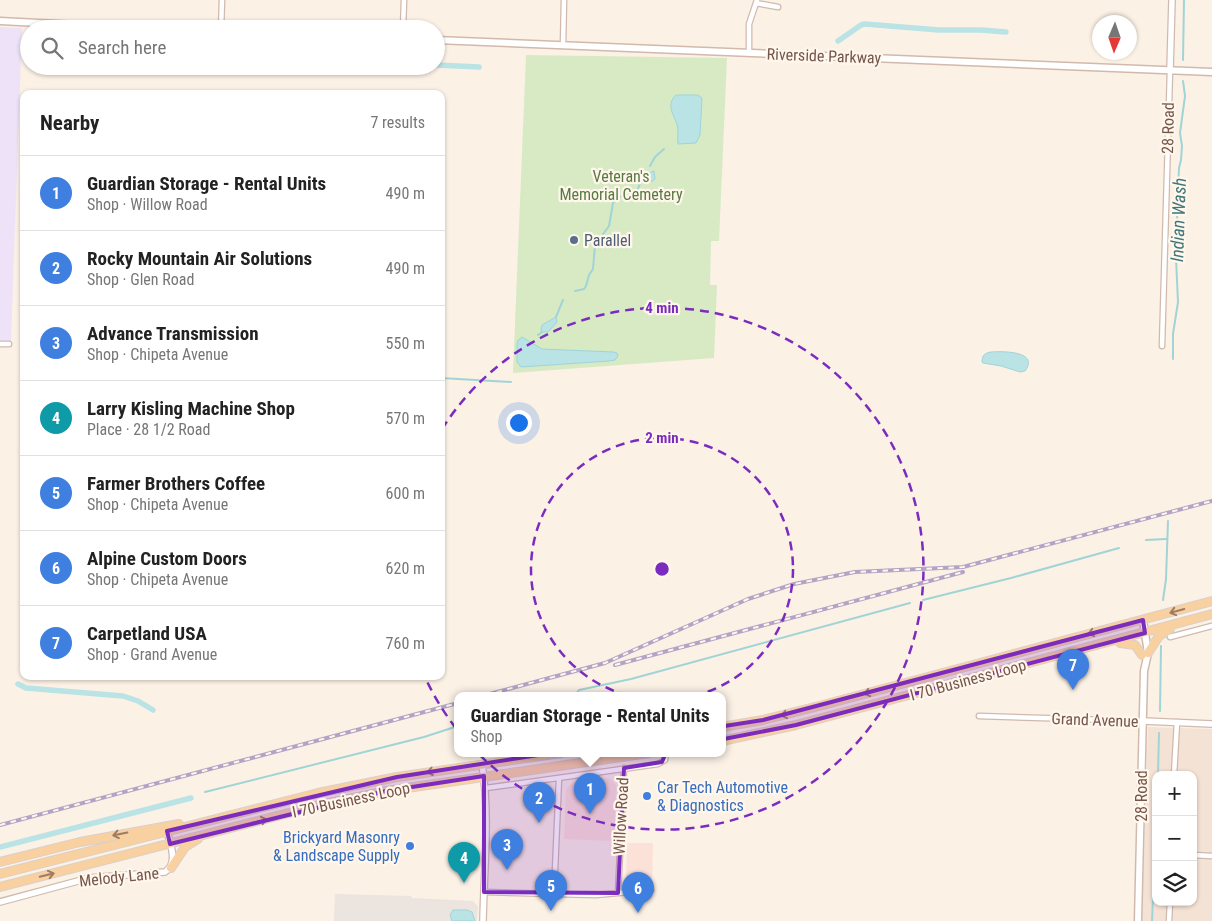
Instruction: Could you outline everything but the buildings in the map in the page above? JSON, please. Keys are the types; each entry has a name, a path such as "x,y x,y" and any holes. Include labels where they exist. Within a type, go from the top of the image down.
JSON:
{"main road":[{"path":"0,21 20,22"},
{"name":"Riverside Parkway","path":"445,40 1212,72"},
{"name":"I 70 Business Loop","path":"726,726 754,722 1212,602"},
{"name":"I 70 Business Loop","path":"726,740 954,684 1212,614"},
{"path":"1106,644 1132,644 1145,654 1163,632 1194,619"},
{"name":"28 Road","path":"1138,921 1145,654 1143,620"},
{"path":"948,671 954,684"},
{"path":"754,722 755,734"},
{"name":"I 70 Business Loop","path":"0,874 318,793 366,783 532,757"},
{"name":"I 70 Business Loop","path":"0,887 320,805 386,791 620,757"},
{"path":"0,862 122,834 220,818"},
{"path":"171,868 185,847 213,832"}],"street":[{"path":"221,20 222,0"},
{"path":"403,20 404,0"},
{"path":"563,45 564,0"},
{"name":"28 Road","path":"1162,346 1172,0"},
{"path":"749,53 751,15 757,2 778,6"},
{"path":"0,344 9,344"},
{"path":"1170,637 1212,626"},
{"name":"Grand Avenue","path":"979,716 1212,724"},
{"path":"1174,771 1177,722"},
{"path":"486,788 662,762 666,757"},
{"path":"482,764 486,788 483,921"},
{"name":"Willow Road","path":"618,893 624,768"},
{"path":"554,894 559,778"},
{"name":"Melody Lane","path":"0,902 89,878 168,871 171,868 173,859 167,832"},
{"path":"1197,855 1212,856"},
{"path":"484,892 596,895 650,890"},
{"path":"1169,921 1170,906"}],"highlighted area":[{"path":"1143,620 1145,633 796,725 667,750 662,762 624,768 618,893 484,892 484,776 386,791 170,844 167,831 397,777 763,720"}],"shaded area":[{"path":"0,27 20,28 20,75 11,341 0,341"},
{"path":"1148,727 1212,729 1212,921 1142,921"},
{"path":"609,778 616,785 614,841 564,839 566,789 572,783"},
{"path":"627,843 653,843 652,884 633,884 628,882 626,877"},
{"path":"335,894 411,896 412,898 473,901 478,907 477,921 334,921"}],"green space":[{"name":"Veteran's Memorial Cemetery","path":"526,55 727,58 719,241 711,241 710,285 717,285 714,358 513,373"}],"water":[{"path":"676,95 698,95 702,98 700,135 696,143 678,144 678,126 672,113 671,105"},
{"path":"654,171 655,179 653,181 640,183 640,177"},
{"path":"556,317 557,322 548,332 542,332 542,325"},
{"path":"522,337 542,349 614,352 618,356 615,360 609,361 521,367 517,362 517,343"},
{"path":"991,352 1011,352 1024,356 1028,359 1025,371 1020,372 983,363 983,356"},
{"path":"453,910 472,912 475,921 452,921 450,915"}],"waterway":[{"name":"Indian Wash","path":"1183,60 1184,0"},
{"path":"838,41 865,24 939,30 1006,32"},
{"path":"445,65 479,67"},
{"name":"Indian Wash","path":"1173,359 1173,334 1178,302 1176,258 1179,241 1177,215 1182,146 1180,133 1185,96 1183,81"},
{"path":"650,166 655,157 664,149"},
{"path":"575,291 584,289 586,286 593,269 595,245 609,226 613,203 619,197 633,194 638,189 640,183"},
{"path":"556,317 563,300"},
{"path":"538,335 542,332"},
{"path":"445,378 511,382"},
{"name":"Indian Wash","path":"1163,600 1166,579 1168,521"},
{"path":"1146,540 1166,539"},
{"path":"923,600 1119,548"},
{"path":"578,692 579,690 631,679 910,603"},
{"name":"Indian Wash","path":"1160,711 1161,646"},
{"path":"18,684 26,688 123,696 138,701 153,710"},
{"path":"205,792 424,737 454,727"},
{"name":"Indian Wash","path":"1158,771 1159,733"},
{"path":"0,847 191,798"},
{"name":"Indian Wash","path":"1152,921 1155,861"}],"railway":[{"path":"497,692 605,663 748,599 794,584 855,572 963,567 1212,501"},
{"path":"615,665 963,572"},
{"path":"0,825 454,704"}],"place":[{"name":"Parallel","path":"574,240"},
{"name":"Carpetland USA","path":"1073,690"},
{"name":"Car Tech Automotive & Diagnostics","path":"647,796"},
{"name":"Guardian Storage - Rental Units","path":"590,814"},
{"name":"Rocky Mountain Air Solutions","path":"539,823"},
{"name":"Brickyard Masonry & Landscape Supply","path":"410,846"},
{"name":"Advance Transmission","path":"507,870"},
{"name":"Larry Kisling Machine Shop","path":"464,883"},
{"name":"Farmer Brothers Coffee","path":"551,911"},
{"name":"Alpine Custom Doors","path":"638,913"}]}
